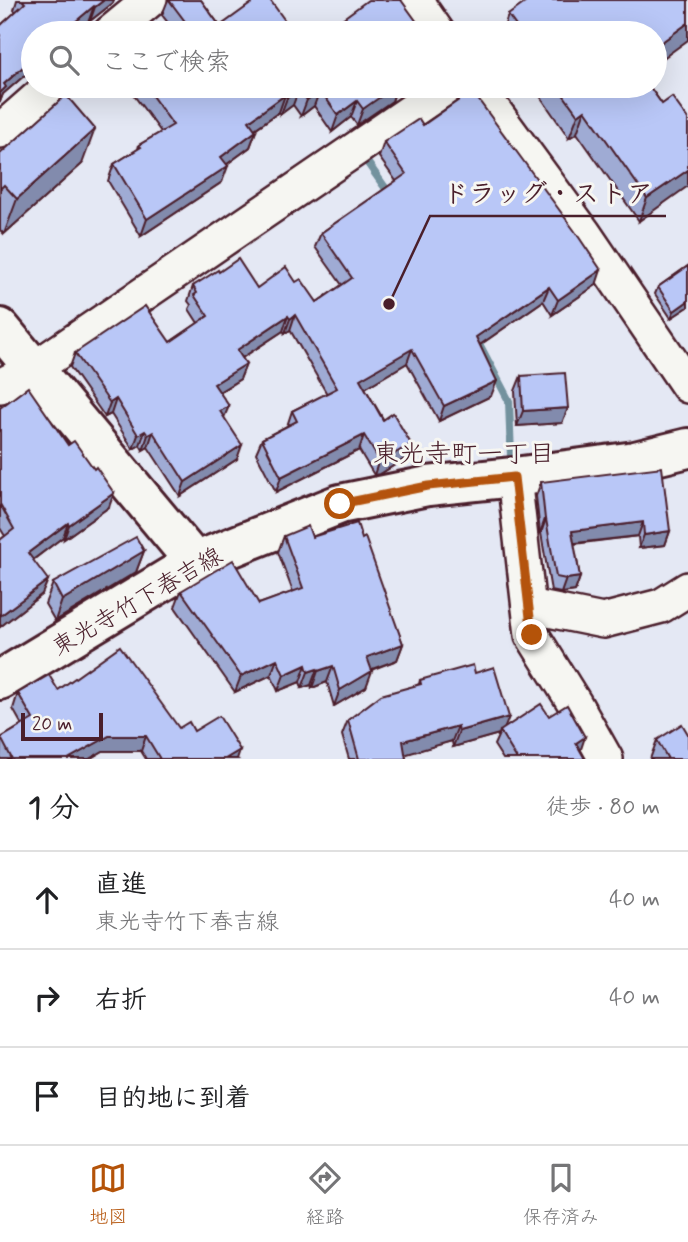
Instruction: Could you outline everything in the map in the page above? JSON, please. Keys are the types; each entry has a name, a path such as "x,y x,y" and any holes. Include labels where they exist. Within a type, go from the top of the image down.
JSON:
{"main road":[{"path":"0,328 195,562"},
{"name":"東光寺竹下春吉線","path":"0,680 195,562 340,504 428,486 635,461 688,449"}],"street":[{"path":"125,21 150,0"},
{"path":"415,0 430,21"},
{"path":"0,131 37,98"},
{"path":"0,386 35,368 429,98"},
{"path":"485,98 584,233 688,386"},
{"path":"514,477 532,635 606,759"},
{"path":"529,606 603,621 661,606 688,589"}],"building":[{"path":"22,0 104,0 76,21 21,21 21,69 4,84 6,87 0,93 0,26 25,3"},
{"path":"169,0 201,0 216,21 185,21"},
{"path":"256,0 270,0 285,21 227,21"},
{"path":"368,0 401,0 416,21 339,21"},
{"path":"529,0 688,0 688,23 667,38 667,21 512,21 508,15"},
{"path":"672,97 688,119 688,170 647,198 585,110 578,115 566,98 658,98 662,104"},
{"path":"63,98 69,98 95,129 17,199 4,185 0,189 0,154"},
{"path":"154,98 281,98 249,121 256,131 221,157 228,166 147,219 114,164 173,125"},
{"path":"326,98 379,98 363,109 357,101 338,115"},
{"path":"462,98 477,98 601,270 558,300 549,287 476,337 497,381 444,406 412,349 360,379 383,420 393,413 411,444 379,460 364,435 281,477 262,439 297,421 292,411 337,388 295,315 290,319 288,316 237,350 246,364 214,384 229,406 220,411 242,445 185,482 153,432 148,435 145,431 138,435 116,399 110,403 75,353 145,306 170,342 208,316 194,295 197,293 193,286 238,259 257,288 286,267 296,282 301,279 317,302 352,278 321,233 406,174 384,142 419,119 423,125"},
{"path":"688,266 688,301 674,311 658,287"},
{"path":"565,373 568,408 523,411 521,376"},
{"path":"28,387 68,445 74,441 114,493 28,553 48,580 0,616 0,540 14,529 0,504 0,408"},
{"path":"662,467 670,531 644,535 643,522 572,531 580,577 556,577 541,482"},
{"path":"357,523 362,539 365,537 403,644 367,657 372,671 340,690 333,666 308,672 306,665 284,675 277,659 241,676 181,591 233,560 259,604 303,588 284,536 308,526 312,537"},
{"path":"136,537 144,551 62,600 53,583"},
{"path":"120,646 179,728 189,722 194,731 219,716 240,750 225,759 160,759 146,736 109,736 68,759 12,759 1,738 33,719 18,693 49,675 58,690"},
{"path":"473,665 475,673 494,667 509,717 459,731 458,726 403,741 406,759 359,759 348,720 381,695 421,684 420,680"},
{"path":"541,704 549,716 567,705 585,737 576,743 585,759 517,759 500,731"},
{"path":"682,724 688,734 688,759 668,759 657,740"}],"waterway":[{"path":"362,155 391,196"},
{"path":"475,336 509,401 509,469"}],"place":[{"name":"ドラッグ・ストア","path":"389,304"}],"district":[{"name":"東光寺町一丁目","path":"464,453"}],"route":[{"path":"340,504 428,486 514,477 532,635"}]}
